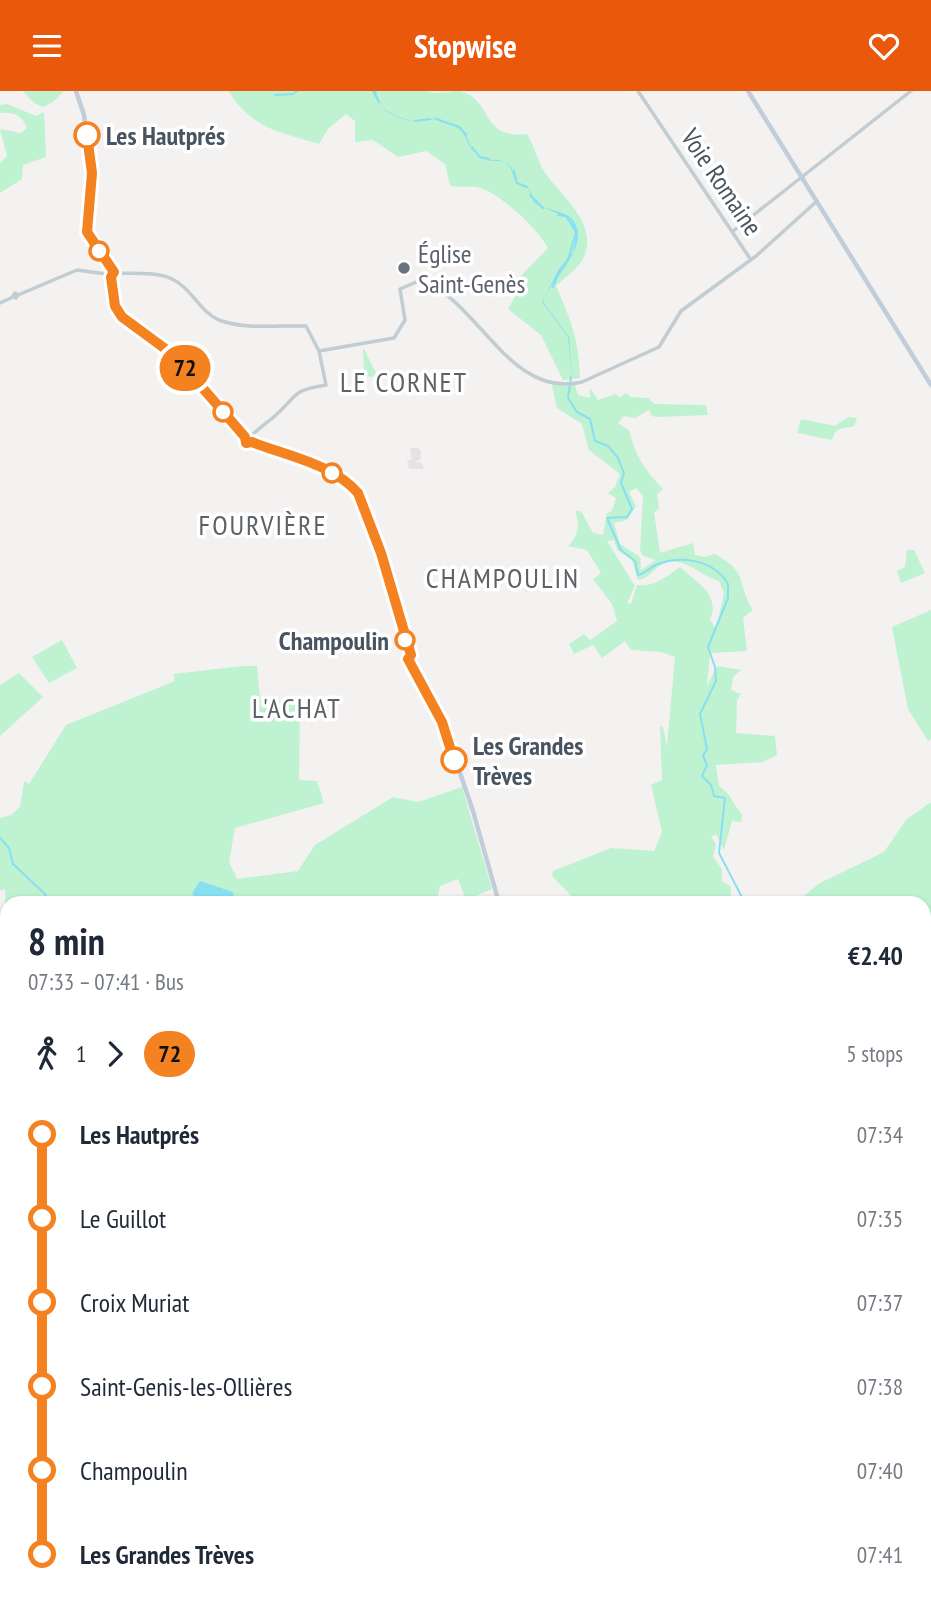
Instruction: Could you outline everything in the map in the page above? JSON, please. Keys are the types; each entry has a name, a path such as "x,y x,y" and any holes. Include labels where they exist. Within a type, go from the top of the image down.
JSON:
{"main road":[{"path":"76,91 84,115 92,173 87,232 110,274 115,306 122,317 175,356 249,439 342,478 358,493 381,553 411,655 408,659 445,729 473,811 497,896"},
{"path":"748,91 931,385"}],"street":[{"name":"Voie Romaine","path":"638,91 751,260"},
{"path":"732,232 911,91"},
{"path":"318,351 394,338 405,320 401,288 418,281 427,282 451,298 518,366 540,378 568,384 582,382 659,347 681,311 751,260 816,202"},
{"path":"0,303 77,270 167,277 184,287 210,315 220,321 234,324 306,326 318,351 326,385 301,389 292,395 279,413 249,439"}],"shaded area":[{"path":"410,448 418,448 421,452 421,459 415,462 421,462 424,469 409,469 407,460 412,459"}],"green space":[{"path":"23,91 64,91 43,107 34,103"},
{"path":"228,91 460,91 478,102 501,131 527,134 545,173 578,215 587,236 587,247 581,263 556,286 573,331 580,378 563,380 541,335 508,309 520,288 519,278 548,248 527,221 506,203 477,187 450,185 445,164 426,151 398,157 373,140 355,142 355,121 346,114 328,129 319,144 267,127 247,114"},
{"path":"7,104 36,116 44,112 46,157 23,165 22,179 0,193 0,163 7,156 0,129 21,133 27,128 17,115 0,113 0,105"},
{"path":"363,347 376,373 375,377 364,376"},
{"path":"551,381 564,386 575,385 578,395 590,398 590,388 598,400 616,394 619,398 626,393 630,397 649,398 654,404 706,405 708,415 657,417 652,416 649,410 635,418 624,416 618,423 629,430 642,462 663,489 657,494 659,509 654,512 660,553 693,543 695,555 704,557 715,554 738,573 753,610 743,618 747,651 710,653 707,686 717,666 741,670 733,677 731,690 741,694 737,700 736,733 775,736 777,755 763,762 716,765 719,786 742,814 741,822 732,821 724,850 716,834 711,837 716,844 713,857 722,869 722,881 731,887 730,896 571,896 552,876 553,871 611,848 654,851 662,832 651,785 662,780 660,726 663,727 667,746 675,657 661,652 631,650 625,641 602,658 593,645 574,654 569,644 584,634 590,640 617,621 612,604 593,579 601,573 587,550 568,546 577,530 575,511 581,511 593,533 603,535 607,513 612,511 616,498 608,493 615,487 620,474 589,450 582,424 557,408","holes":["636,488 643,496 640,550 643,556 656,560 641,570 640,557 620,544 614,523 627,520 636,506 629,492","614,540 617,550 632,560 638,580 661,565 676,562 719,581 724,593 716,629 710,619 713,610 710,596 680,567 654,583 637,585 631,604 627,603 635,586 607,541"]},
{"path":"848,417 857,418 854,426 838,430 832,440 797,433 801,419 835,426"},
{"path":"907,550 914,550 925,573 901,583 897,571 905,567"},
{"path":"527,571 542,586 526,592 521,579"},
{"path":"931,610 931,739 928,741 908,709 892,627"},
{"path":"62,640 77,668 49,683 32,657"},
{"path":"257,666 260,699 300,704 299,780 317,781 324,803 235,828 229,862 237,879 298,871 315,845 393,797 418,802 462,787 492,889 475,896 464,896 458,879 440,886 438,896 5,896 5,889 0,891 0,818 11,815 20,807 24,781 29,784 66,725 175,681 173,674"},
{"path":"19,673 43,697 0,736 0,685"},
{"path":"931,802 931,896 804,896 820,883 884,852 906,820"}],"water":[{"path":"519,184 529,189 536,203 568,216 577,228 575,250 543,302 569,337 572,379 568,337 542,302 559,269 573,252 576,234 570,219 536,204 529,190"},
{"path":"200,881 233,892 234,896 194,896 192,893"}],"waterway":[{"path":"275,95 293,94 297,91"},
{"path":"373,91 379,102"},
{"path":"415,121 430,119"},
{"path":"436,119 459,127 466,135"},
{"path":"472,147 480,157 489,159"},
{"path":"514,171 517,183 527,187"},
{"path":"530,195 543,208"},
{"path":"558,215 566,216 576,232 568,260"},
{"path":"553,287 560,270"},
{"path":"571,377 568,398 577,412 590,419 595,441 608,446 618,458 624,473 621,483 632,509 627,517 607,518 621,550 635,561 638,575 667,561 687,560 715,569 728,584 728,598 708,647 715,667 716,681 700,714 707,749 703,756 707,765 702,776 711,785 714,796 725,798 719,853 741,896"},
{"path":"0,838 9,848 13,864 45,896"}],"bus line":[{"name":"72","path":"87,135 92,173 87,232 110,270 114,272 111,277 118,312 130,326 175,356 245,437 246,443 252,442 324,469 347,481 358,493 394,595 405,642 411,655 408,659 442,722 454,760"}],"place":[{"name":"Les Hautprés","path":"87,135"},
{"name":"Église Saint-Genès","path":"404,268"},
{"name":"Champoulin","path":"405,640"},
{"name":"Les Grandes Trèves","path":"454,760"}],"district":[{"name":"LE CORNET","path":"404,381"},
{"name":"FOURVIÈRE","path":"263,524"},
{"name":"CHAMPOULIN","path":"503,577"},
{"name":"L'ACHAT","path":"297,707"}]}
